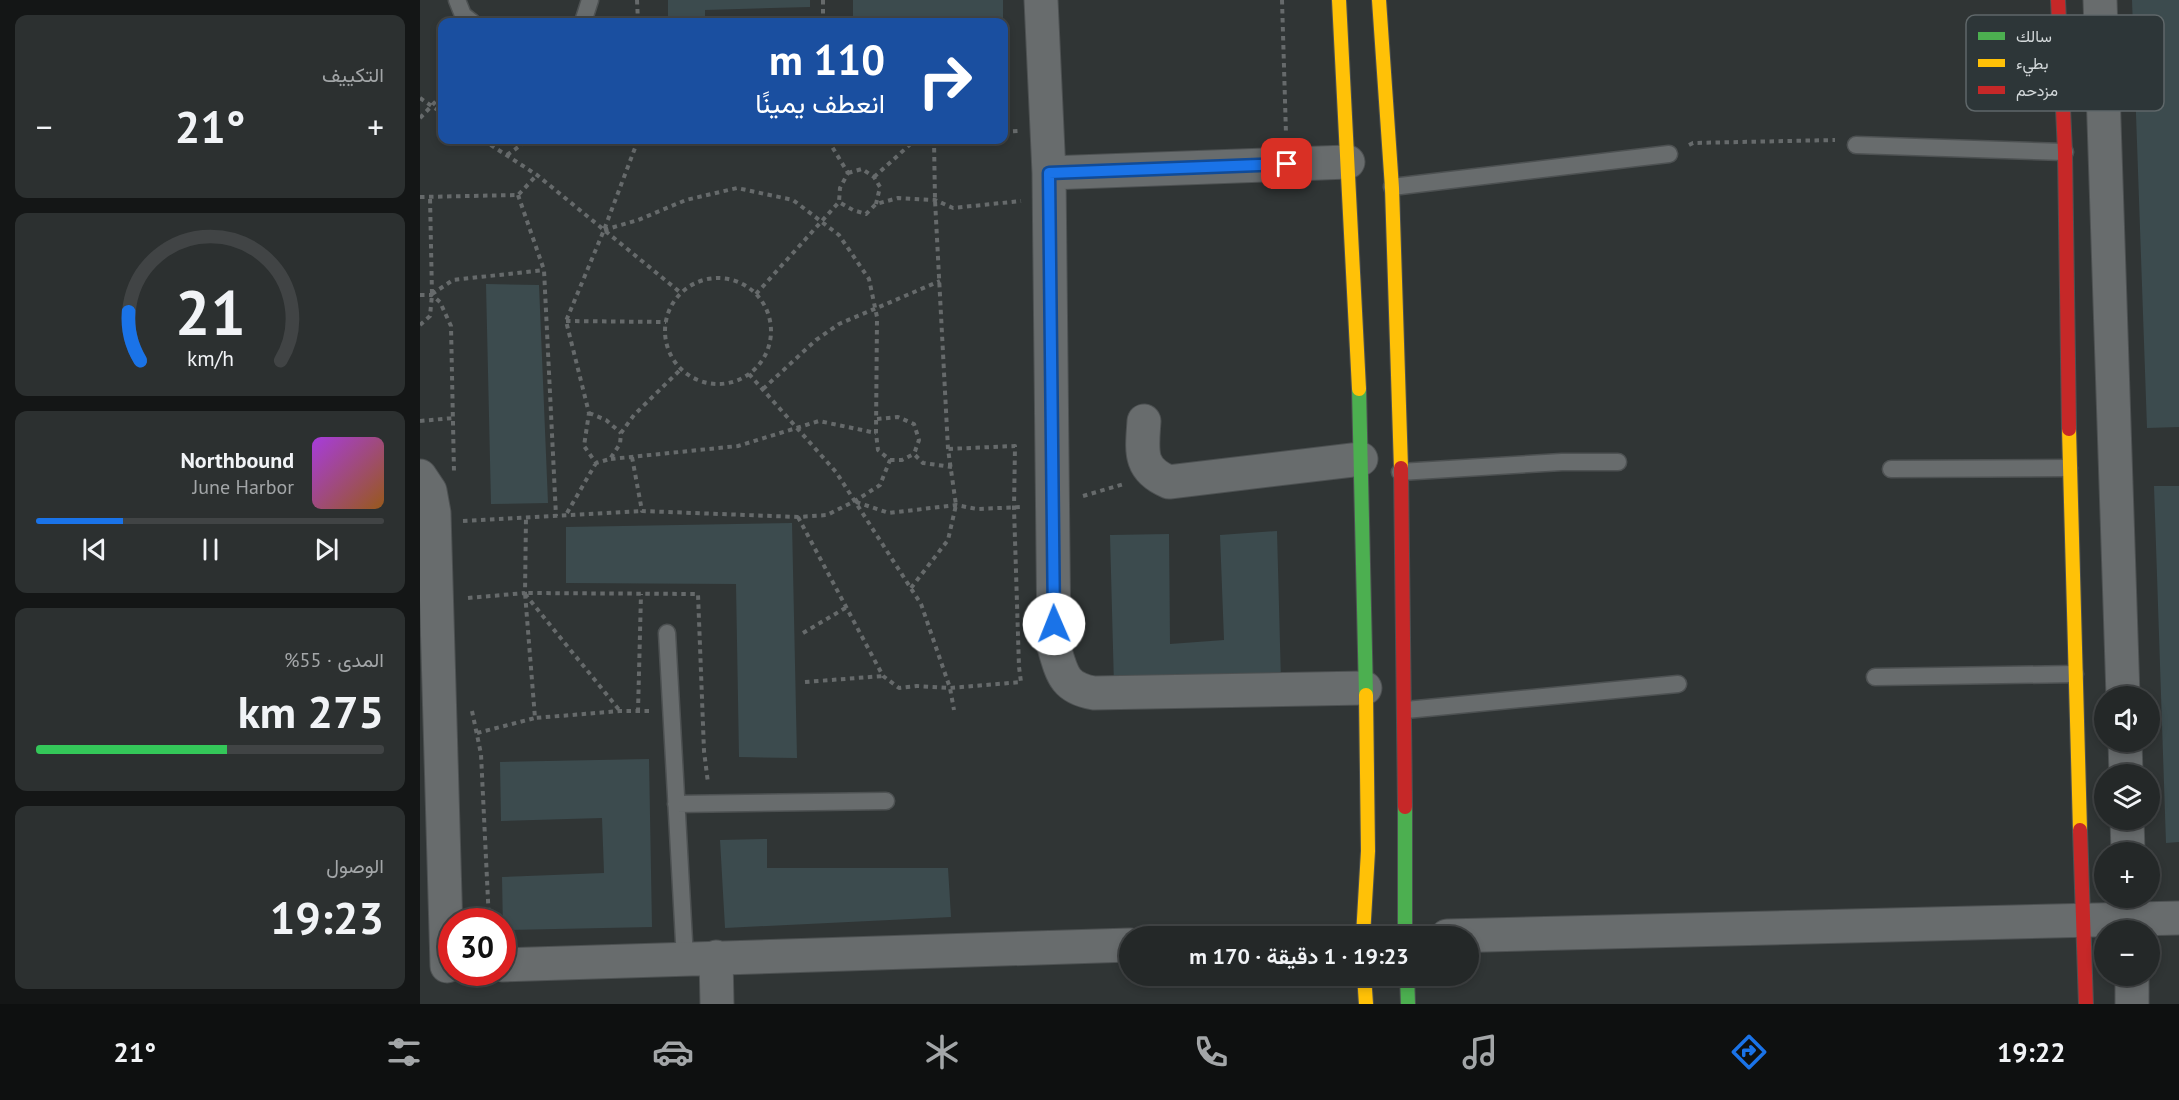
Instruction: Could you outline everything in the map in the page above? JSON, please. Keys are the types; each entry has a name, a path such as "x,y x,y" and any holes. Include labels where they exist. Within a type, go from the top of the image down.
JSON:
{"street":[{"path":"1041,0 1049,186 1054,647 1063,675 1069,684 1080,691 1094,693 1365,688"},
{"path":"1339,0 1358,354 1361,459 1368,852 1364,926"},
{"path":"1379,0 1392,187 1406,710 1405,926"},
{"path":"2058,0 2059,15"},
{"path":"2100,0 2100,15"},
{"path":"2063,111 2069,468 2086,1004"},
{"path":"2104,111 2123,686"},
{"path":"1049,186 1287,164 1348,162"},
{"path":"1144,421 1142,455 1154,476 1169,482 1361,459"},
{"path":"420,476 429,490 434,513 444,706 441,908"},
{"path":"1479,935 1851,927 2084,920 2130,916 2179,918"},
{"path":"516,965 1119,945"},
{"path":"700,958 717,1004"},
{"path":"1365,986 1366,1004"},
{"path":"1407,986 1408,1004"},
{"path":"2132,986 2132,1004"}],"lane":[{"path":"457,0 466,18"},
{"path":"584,18 590,0"},
{"path":"1856,145 2065,152"},
{"path":"1392,187 1669,154"},
{"path":"1400,472 1562,462 1618,462"},
{"path":"1891,469 2069,468"},
{"path":"667,633 676,804 700,958"},
{"path":"1875,677 2075,674"},
{"path":"1406,710 1678,684"},
{"path":"676,804 885,801"}],"path":[{"path":"637,0 638,18"},
{"path":"823,0 823,18"},
{"path":"1282,0 1287,164"},
{"path":"420,98 438,110"},
{"path":"420,118 438,99"},
{"path":"1669,154 1694,143 1837,140 1856,145"},
{"path":"489,144 537,175 681,293"},
{"path":"507,155 522,144"},
{"path":"596,463 584,446 589,413 566,321 636,144"},
{"path":"830,144 848,173"},
{"path":"874,177 911,144"},
{"path":"911,588 948,540 956,505 948,449 934,144"},
{"path":"756,294 839,202 840,188 848,173 862,169 874,177 880,187 876,204"},
{"path":"420,197 518,195 537,175"},
{"path":"839,202 866,214 876,204 898,198 935,200 953,208 1049,186"},
{"path":"604,230 638,220 687,200 737,188 792,200 839,235 869,279 877,317 876,433 878,450 890,460 902,460 914,454 919,440 914,424 898,417 877,419"},
{"path":"518,195 544,270 556,516"},
{"path":"420,325 430,316 432,295 430,197"},
{"path":"420,295 432,295 453,280 544,270"},
{"path":"711,279 727,279 743,284 756,294 766,308 771,324 771,340 766,356 756,369 742,379 727,384 710,384 694,378 681,369 671,355 666,339 666,322 671,307 681,293 695,284 711,279"},
{"path":"763,389 816,340 839,324 940,281"},
{"path":"432,295 440,302 451,326 454,475"},
{"path":"566,321 666,322"},
{"path":"610,459 620,444 621,433 634,415 681,369"},
{"path":"749,374 836,472 921,604 950,688 954,710"},
{"path":"589,413 606,420 621,433"},
{"path":"420,421 453,418"},
{"path":"567,514 596,463 610,459 738,446 819,421 876,433"},
{"path":"798,517 884,676 899,688 917,686 950,688 1021,682 1014,508 1015,447 948,449"},
{"path":"914,454 923,463 952,467"},
{"path":"632,457 642,511"},
{"path":"456,521 642,511 798,517 827,515 880,485 890,460"},
{"path":"855,501 889,513 956,505 977,509 1014,508 1053,504 1154,476"},
{"path":"526,517 525,593 535,718"},
{"path":"525,593 620,711"},
{"path":"468,598 525,593 698,594 704,751 712,803"},
{"path":"638,712 640,594"},
{"path":"803,633 847,607"},
{"path":"805,682 884,676"},
{"path":"444,706 477,733 481,754 488,908"},
{"path":"477,733 535,718 620,711 671,710"}],"building":[{"path":"668,0 810,0 810,7 705,10 705,18 668,18"},
{"path":"853,0 1003,0 1003,18 955,18 955,16 853,18"},
{"path":"2132,0 2179,0 2179,427 2147,428 2136,111 2164,111 2164,15 2133,15"},
{"path":"486,284 539,285 548,503 491,504"},
{"path":"2154,486 2179,486 2179,842 2166,843"},
{"path":"792,523 797,758 739,757 736,584 566,583 566,527"},
{"path":"1277,531 1281,682 1114,686 1110,535 1169,534 1170,644 1224,640 1220,535"},
{"path":"649,759 652,927 516,930 516,908 503,908 502,877 604,873 602,818 501,821 500,762"},
{"path":"767,839 767,868 948,868 951,917 725,928 720,840"}],"traffic: fast":[{"path":"1359,389 1366,695"},
{"path":"1405,807 1405,926"},
{"path":"1407,986 1408,1004"}],"traffic: slow":[{"path":"1339,0 1359,389"},
{"path":"1379,0 1392,188 1401,468"},
{"path":"2069,429 2080,830"},
{"path":"1364,926 1368,851 1366,695"},
{"path":"1365,986 1366,1004"}],"traffic: jam":[{"path":"2058,0 2059,15"},
{"path":"2063,111 2069,429"},
{"path":"1401,468 1405,807"},
{"path":"2080,830 2086,1004"}],"route":[{"path":"1054,624 1049,173 1287,164"}]}
